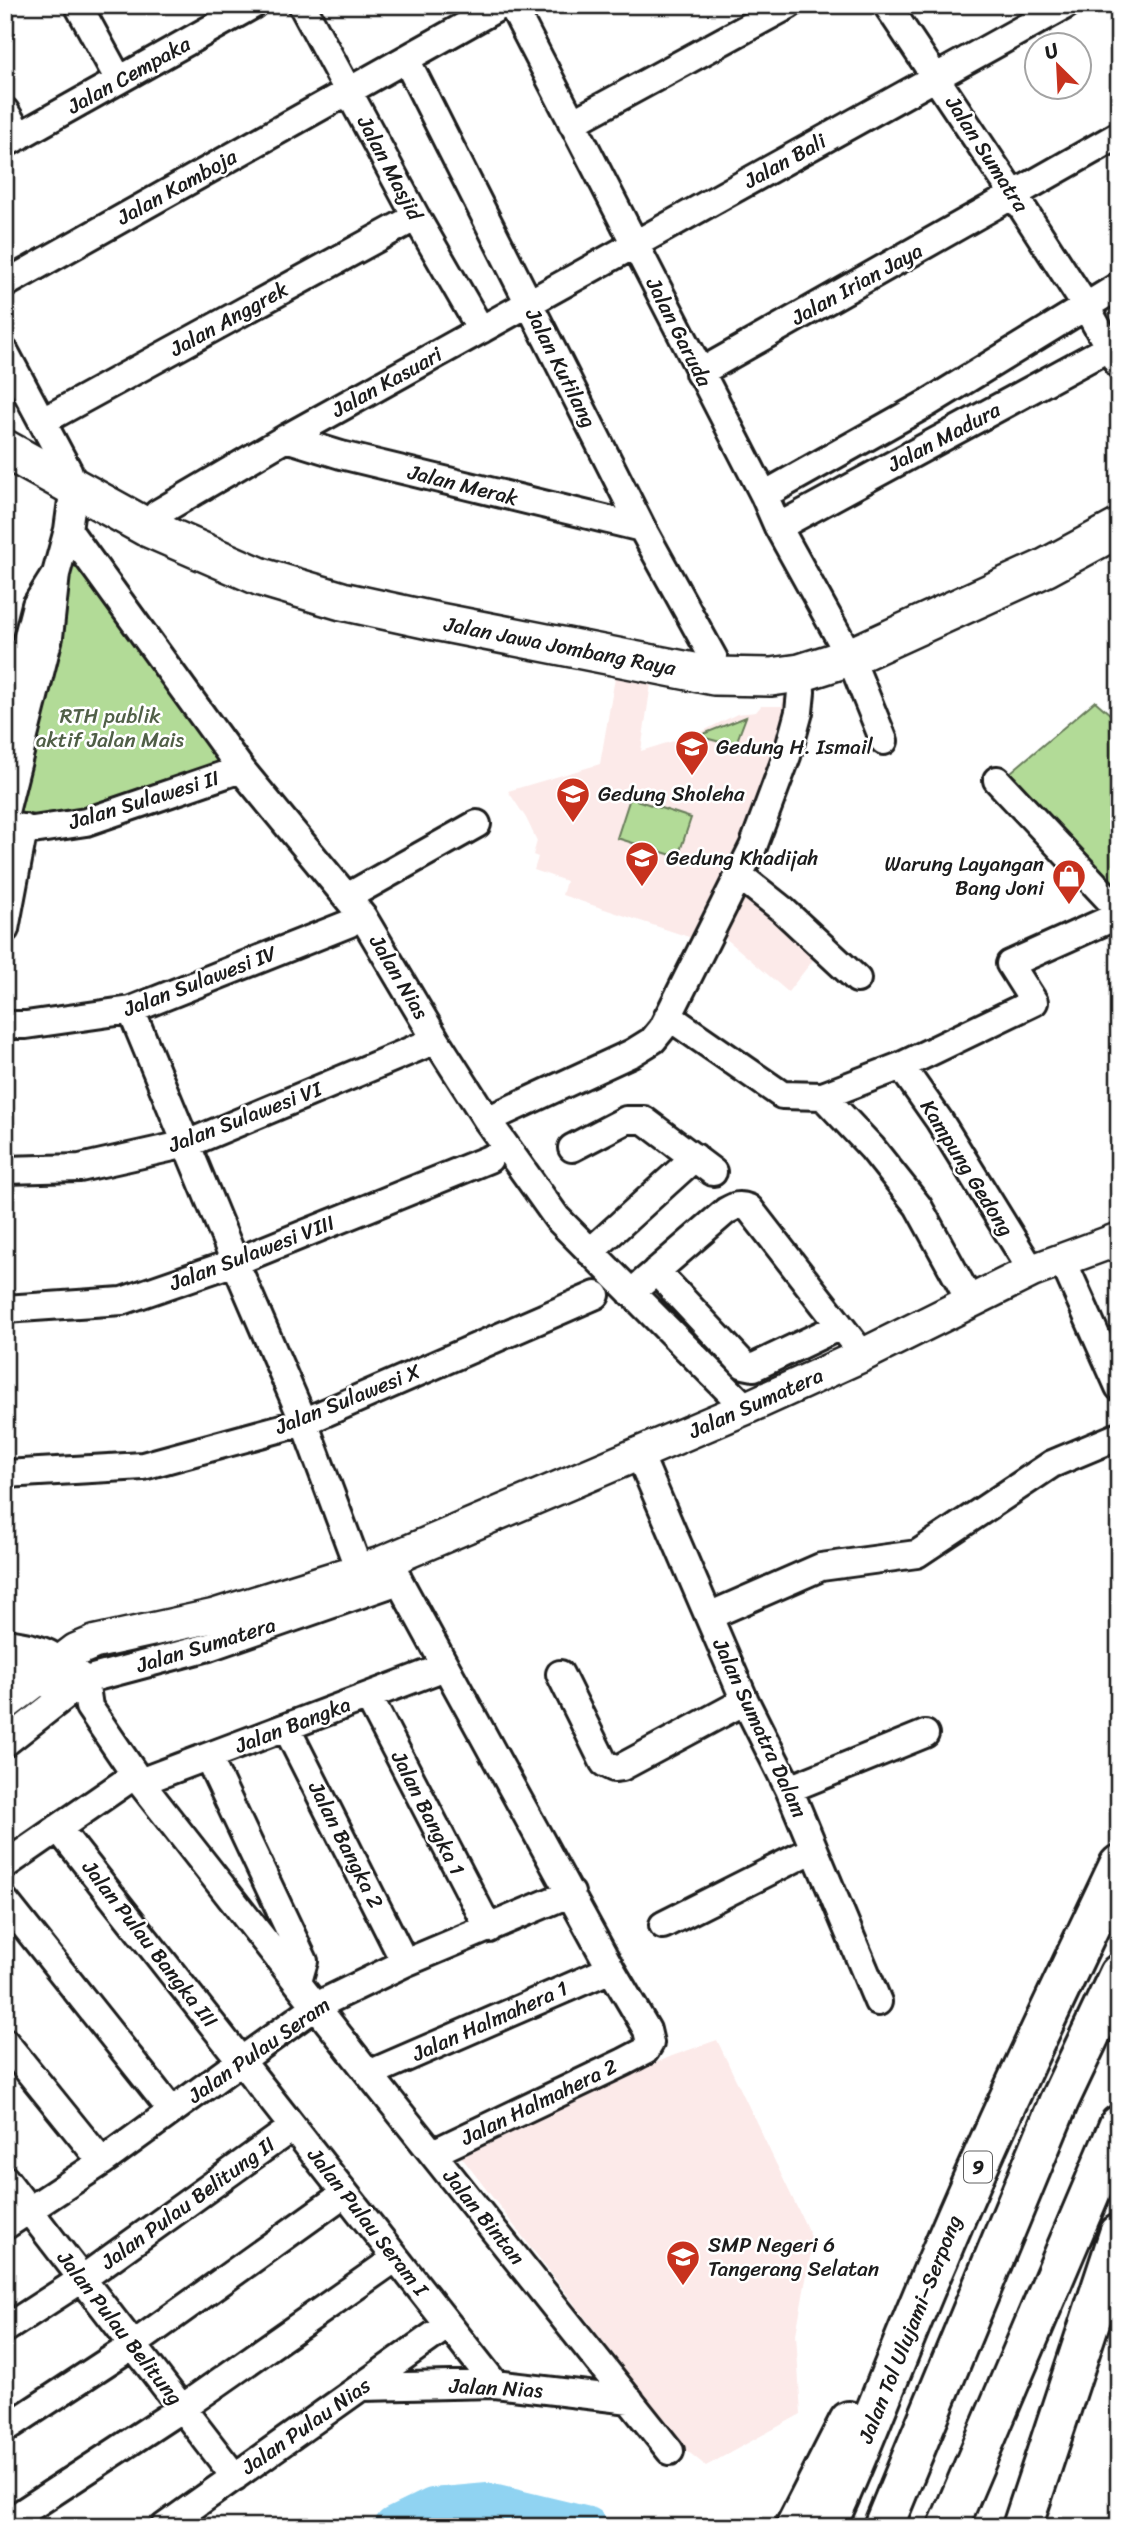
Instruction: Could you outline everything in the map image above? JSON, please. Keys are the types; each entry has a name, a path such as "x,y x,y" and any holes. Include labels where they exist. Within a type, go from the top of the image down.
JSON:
{"highway":[{"name":"Jalan Tol Ulujami–Serpong","path":"826,2527 837,2472 937,2260 1010,2091 1119,1865"},
{"name":"9","path":"883,2527 1059,2101 1119,1974"},
{"path":"948,2527 1119,2124"},
{"path":"1022,2527 1119,2234"},
{"path":"795,2527 837,2472"}],"main road":[{"name":"Jalan Jawa Jombang Raya","path":"5,449 146,527 261,577 342,601 714,676 771,677 800,673 849,657 1045,568 1119,528"}],"street":[{"path":"78,5 119,80"},
{"name":"Jalan Cempaka","path":"12,140 253,5"},
{"name":"Jalan Masjid","path":"302,5 416,217 481,330"},
{"name":"Jalan Kamboja","path":"5,284 502,5"},
{"name":"Jalan Garuda","path":"512,5 778,527 849,657 884,741"},
{"path":"572,123 789,5"},
{"name":"Jalan Sumatra","path":"887,5 1116,352"},
{"name":"Jalan Bali","path":"634,244 1066,5"},
{"name":"Jalan Kutilang","path":"406,58 642,528 714,659 714,676"},
{"path":"5,111 12,140"},
{"name":"Jalan Irian Jaya","path":"699,373 1119,135"},
{"name":"Jalan Anggrek","path":"43,421 416,217"},
{"name":"Jalan Kasuari","path":"146,527 158,513 286,438 634,244"},
{"path":"1085,305 1119,286"},
{"name":"Jalan Madura","path":"764,495 928,403 1085,305"},
{"path":"5,352 43,421 74,486 68,530 56,574 49,637 12,822 5,929"},
{"name":"Jalan Madura","path":"778,527 1116,352"},
{"name":"Jalan Merak","path":"286,438 341,455 642,528"},
{"name":"Jalan Nias","path":"68,530 242,769 363,917 487,1120 557,1218 746,1408"},
{"path":"5,725 36,605 56,574"},
{"path":"487,1120 632,1054 653,1040 668,1016 754,847 787,756 799,712 800,673"},
{"name":"Jalan Sulawesi II","path":"12,822 33,830 86,822 242,769"},
{"path":"668,1016 782,1095 823,1097 901,1066 1034,1002 1010,964 1119,912 997,780"},
{"path":"347,897 477,824"},
{"path":"739,876 783,910 857,979"},
{"name":"Jalan Sulawesi IV","path":"5,1025 26,1026 131,1010 348,924"},
{"path":"131,1010 304,1422 359,1570"},
{"name":"Jalan Sulawesi VI","path":"5,1170 80,1168 187,1143 436,1040"},
{"name":"Kampung Gedong","path":"901,1066 939,1120 1032,1271"},
{"path":"823,1097 872,1148 918,1206 970,1301"},
{"path":"572,1148 625,1120 637,1119 644,1120 704,1165 590,1252"},
{"name":"Jalan Sulawesi VIII","path":"5,1309 122,1301 235,1262 489,1159"},
{"path":"631,1293 726,1211 736,1205 743,1206 749,1208 863,1355"},
{"name":"Jalan Sumatera","path":"5,1704 62,1679 209,1647 394,1570 639,1454 863,1355 1032,1271 1119,1239"},
{"path":"1062,1259 1119,1387"},
{"path":"656,1271 744,1365 754,1367 840,1326"},
{"name":"Jalan Sulawesi X","path":"5,1474 143,1466 304,1422 596,1295"},
{"path":"709,1616 821,1567 917,1554 1052,1464 1119,1436"},
{"name":"Jalan Sumatra Dalam","path":"639,1454 745,1701 789,1789 878,2002"},
{"name":"Jalan Sumatera","path":"5,1743 62,1679 76,1650 95,1643 213,1616 359,1570 394,1570"},
{"path":"394,1570 611,1969"},
{"path":"5,1643 34,1647 62,1679"},
{"name":"Jalan Bangka","path":"5,1865 58,1828 138,1779 208,1757 445,1667"},
{"path":"5,1668 62,1679"},
{"path":"560,1674 604,1763 614,1768 622,1767 745,1701"},
{"name":"Jalan Bintan","path":"62,1679 89,1707 138,1779 670,2451"},
{"name":"Jalan Bangka 1","path":"368,1696 489,1929"},
{"name":"Jalan Bangka 2","path":"286,1727 405,1963"},
{"path":"789,1789 925,1734"},
{"path":"208,1757 304,1961 298,1982"},
{"name":"Jalan Pulau Bangka III","path":"58,1828 241,2061"},
{"path":"663,1925 814,1849"},
{"name":"Jalan Pulau Seram","path":"5,2226 102,2162 316,2006 405,1963 571,1893"},
{"path":"5,1901 172,2111"},
{"name":"Jalan Halmahera 2","path":"433,2153 645,2051 650,2043 649,2035 611,1969"},
{"name":"Jalan Halmahera 1","path":"369,2074 611,1969"},
{"path":"5,2042 102,2162"},
{"name":"Jalan Pulau Seram I","path":"241,2061 495,2384"},
{"name":"Jalan Pulau Belitung II","path":"5,2329 82,2279 293,2127"},
{"name":"Jalan Pulau Belitung","path":"5,2179 235,2477"},
{"path":"5,2429 133,2345 345,2193"},
{"path":"5,2524 182,2408 396,2258"},
{"name":"Jalan Pulau Nias","path":"164,2527 448,2325"},
{"name":"Jalan Nias","path":"362,2387 495,2384 630,2400"}],"shaded area":[{"path":"616,672 652,677 641,751 699,733 737,714 756,712 761,706 782,706 783,698 791,697 786,721 733,874 820,951 788,992 709,924 701,941 562,895 566,881 534,870 538,857 533,855 537,841 508,791 600,764"},
{"name":"SMP Negeri 6 Tangerang Selatan","path":"717,2040 813,2241 796,2334 801,2414 706,2466 641,2414 613,2354 456,2150 672,2056"}],"green space":[{"name":"RTH publik aktif Jalan Mais","path":"68,530 241,769 33,830 5,812"},
{"path":"1095,701 1119,722 1119,898 1005,777"},
{"path":"746,717 735,746 698,736"},
{"path":"630,798 691,818 678,857 617,838"}],"waterway":[{"path":"394,2527 433,2508 488,2503 588,2527"}],"place":[{"name":"Gedung H. Ismail","path":"692,777"},
{"name":"Gedung Sholeha","path":"573,824"},
{"name":"Gedung Khadijah","path":"642,888"},
{"name":"Warung Layangan Bang Joni","path":"1069,906"},
{"name":"SMP Negeri 6 Tangerang Selatan","path":"683,2287"}]}
